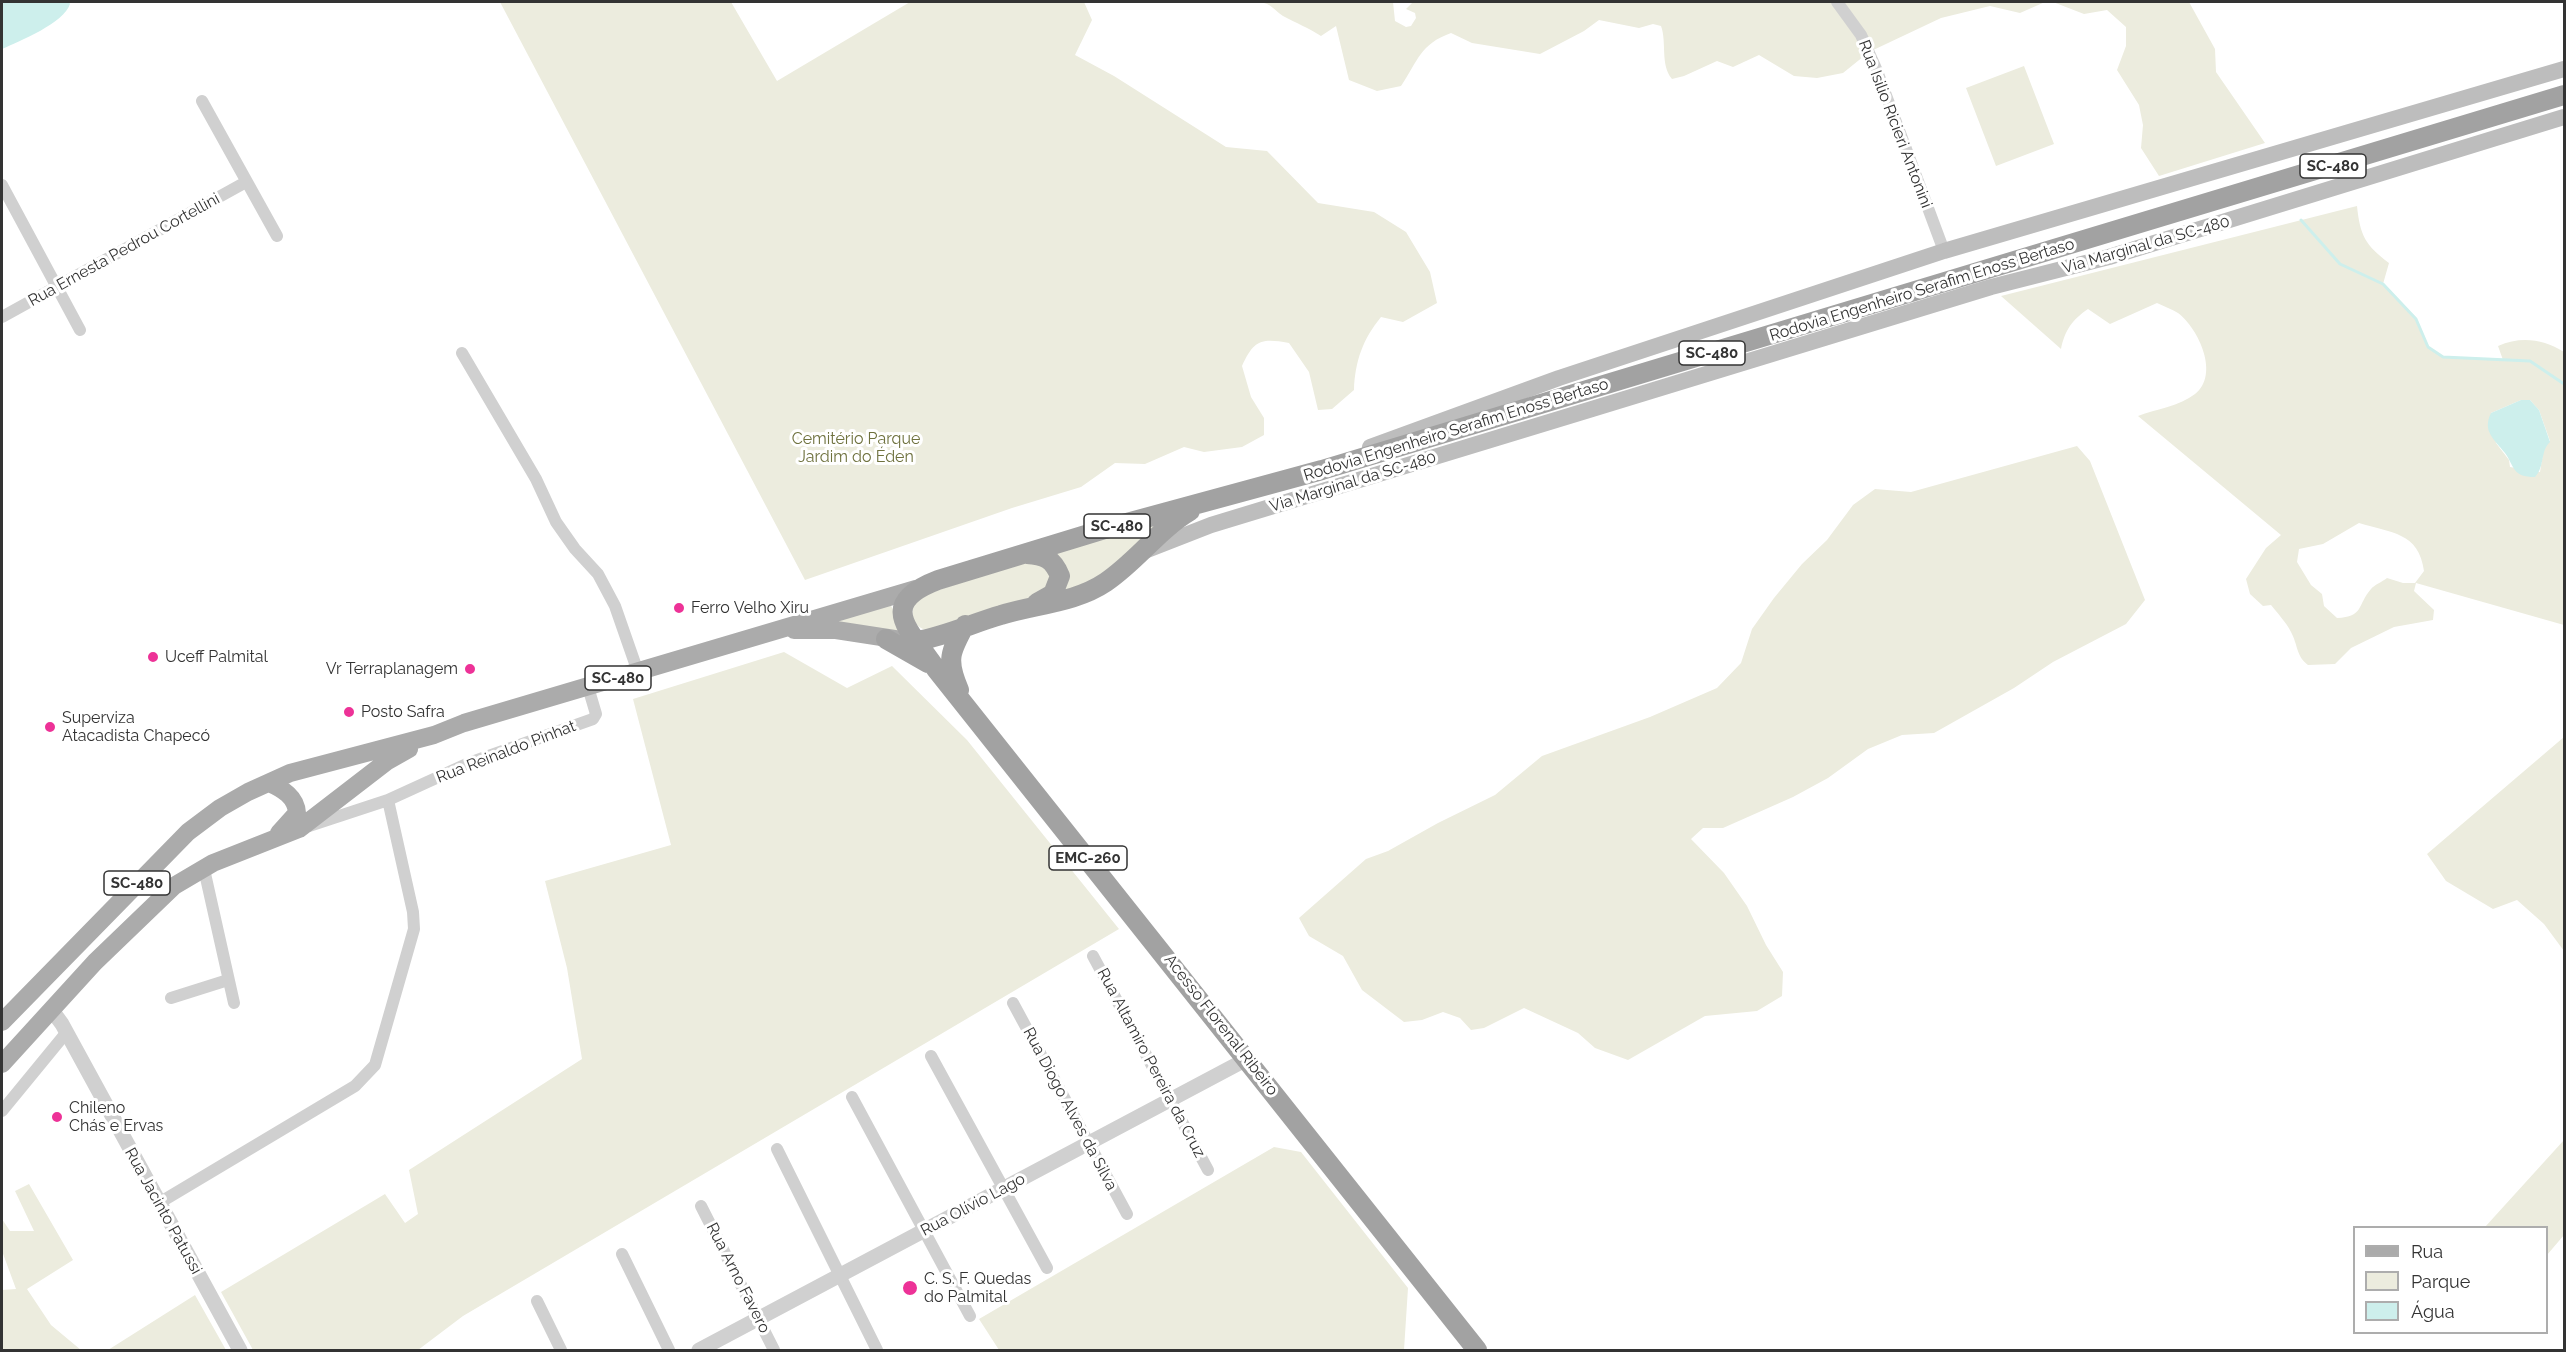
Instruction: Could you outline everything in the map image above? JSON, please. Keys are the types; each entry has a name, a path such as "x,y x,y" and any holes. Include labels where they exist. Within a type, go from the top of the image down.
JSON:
{"highway":[{"name":"Rodovia Engenheiro Serafim Enoss Bertaso","path":"916,589 1208,500 1322,470 2565,95"},
{"name":"Rodovia Engenheiro Serafim Enoss Bertaso","path":"965,625 1029,606 1070,599 1087,593 1119,573 1176,519 1208,500"},
{"path":"1028,554 1042,555 1050,559 1060,576 1053,594 1029,606"},
{"name":"Acesso Florenal Ribeiro","path":"916,589 903,604 902,611 907,625 936,669 1477,1350"},
{"name":"Acesso Florenal Ribeiro","path":"963,701 953,676 950,657 965,625"},
{"name":"SC-480","path":"917,641 937,638 965,625"},
{"path":"886,639 909,650 936,669"}],"main road":[{"path":"1322,470 1381,443 1559,378 1944,251 2565,69"},
{"name":"Via Marginal da SC-480","path":"1139,555 1155,545 1211,525 1991,287 2109,257 2536,128 2565,117"},
{"name":"Rodovia Engenheiro Serafim Enoss Bertaso","path":"2,1022 177,842 202,821 248,792 316,765 434,735 464,723 771,630 916,589"},
{"name":"Rodovia Engenheiro Serafim Enoss Bertaso","path":"771,630 836,630 886,639 917,641"},
{"name":"Rodovia Engenheiro Serafim Enoss Bertaso","path":"2,1064 140,916 174,886 204,869 299,829 386,762 434,735"},
{"path":"269,783 280,788 296,805 297,813 288,826 273,838"}],"street":[{"name":"Rua Isilio Ricieri Antonini","path":"1838,2 1861,35 1877,71 1944,251"},
{"path":"202,101 277,236"},
{"name":"Rua Ernesta Pedrou Cortellini","path":"2,317 246,182"},
{"path":"3,191 80,330"},
{"path":"462,353 536,480 556,522 575,549 598,574 615,606 638,672"},
{"name":"Rua Reinaldo Pinhat","path":"388,800 469,763 593,719 596,714 588,687"},
{"path":"159,1203 355,1086 375,1065 414,929 413,912 388,800 299,829"},
{"path":"204,869 234,1003"},
{"name":"Rua Altamiro Pereira da Cruz","path":"1093,956 1208,1170"},
{"path":"171,998 228,980"},
{"name":"Rua Diogo Alves da Silva","path":"1013,1003 1127,1214"},
{"name":"Rua Jacinto Patussi","path":"51,1009 240,1350"},
{"path":"2,1111 66,1033"},
{"path":"931,1056 1047,1268"},
{"name":"Rua Olívio Lago","path":"699,1350 1247,1059"},
{"path":"852,1097 970,1316"},
{"path":"777,1149 877,1350"},
{"name":"Rua Arno Favero","path":"701,1206 774,1350"},
{"path":"622,1254 669,1350"},
{"path":"537,1301 561,1350"}],"green space":[{"name":"Cemitério Parque Jardim do Éden","path":"500,2 731,2 777,81 910,2 1084,2 1092,20 1075,55 1114,76 1226,147 1267,151 1318,203 1374,212 1406,232 1430,272 1437,303 1403,322 1381,317 1361,351 1354,390 1332,409 1318,410 1309,372 1289,343 1265,341 1250,351 1242,366 1251,397 1264,418 1264,435 1242,447 1204,452 1184,447 1145,464 1115,463 1081,487 1012,508 805,580"},
{"path":"1259,2 1393,2 1395,21 1406,27 1411,26 1416,18 1415,13 1406,9 1413,2 2045,2 2020,13 1990,6 1941,18 1869,52 1843,73 1817,78 1794,76 1759,55 1733,67 1717,61 1672,79 1666,67 1661,26 1653,24 1639,28 1599,20 1584,31 1540,54 1472,43 1451,33 1432,42 1426,48 1401,86 1377,91 1349,80 1336,26 1321,36 1283,16 1269,5"},
{"path":"2053,2 2189,2 2215,49 2216,72 2265,143 2159,176 2141,148 2143,125 2139,105 2117,70 2126,46 2126,27 2107,10 2084,14"},
{"path":"2024,66 2054,144 1996,166 1966,88"},
{"path":"2357,206 2365,239 2374,251 2389,263 2383,284 2416,319 2428,347 2443,357 2503,360 2498,346 2515,341 2532,340 2548,344 2564,352 2564,625 2416,583 2414,591 2434,610 2433,620 2394,627 2351,648 2335,664 2308,665 2301,658 2284,621 2271,605 2263,606 2250,594 2246,579 2266,548 2281,535 2138,416 2182,402 2195,394 2202,386 2206,376 2204,352 2186,320 2176,312 2157,303 2110,324 2088,309 2070,326 2061,349 2001,296","holes":["2521,400 2530,400 2539,410 2550,441 2544,447 2540,472 2510,467 2509,460 2496,443 2491,413","2359,523 2392,532 2410,541 2421,558 2424,571 2415,583 2403,583 2387,578 2371,589 2356,613 2337,618 2324,606 2322,594 2311,585 2297,562 2299,549 2323,544"]},
{"path":"2077,446 2090,461 2145,600 2126,624 2053,662 2014,688 1934,733 1902,735 1868,749 1828,778 1793,797 1723,828 1703,828 1691,839 1724,873 1747,906 1766,945 1783,972 1782,996 1757,1011 1705,1016 1628,1060 1595,1048 1578,1033 1524,1008 1484,1028 1471,1030 1460,1018 1443,1012 1422,1020 1404,1022 1362,990 1343,956 1309,936 1299,918 1366,859 1388,851 1495,795 1542,756 1650,717 1717,688 1741,663 1752,629 1774,598 1802,564 1827,540 1853,505 1875,489 1911,492"},
{"path":"1161,522 1119,566 1063,598 1065,579 1057,553"},
{"path":"1033,560 1050,571 1047,594 930,631 918,626 915,622 913,612 919,596"},
{"path":"890,604 907,634 833,623"},
{"path":"784,652 847,688 892,666 967,740 1119,929 463,1316 418,1350 253,1350 221,1292 385,1194 405,1223 418,1214 409,1170 582,1059 567,968 545,881 671,845 633,699"},
{"path":"2564,737 2564,951 2544,924 2517,900 2493,909 2446,881 2427,854"},
{"path":"2564,1140 2564,1235 2548,1254 2548,1226 2486,1226"},
{"path":"1274,1147 1301,1152 1408,1288 1404,1350 999,1350 979,1319"},
{"path":"29,1184 73,1260 27,1289 51,1325 81,1350 2,1350 2,1290 16,1289 2,1251 2,1219 10,1231 34,1231 15,1191"},
{"path":"195,1295 226,1350 108,1350"}],"water":[{"path":"2,2 69,2 70,4 66,11 51,24 2,49"},
{"path":"2521,400 2530,400 2539,410 2550,442 2535,477 2522,475 2515,470 2490,434 2488,425 2491,413"}],"waterway":[{"path":"2301,220 2340,264 2383,284 2416,319 2428,347 2443,357 2530,361 2564,384"}],"place":[{"name":"Ferro Velho Xiru","path":"679,608"},
{"name":"Uceff Palmital","path":"153,657"},
{"name":"Vr Terraplanagem","path":"470,669"},
{"name":"Posto Safra","path":"349,712"},
{"name":"Superviza Atacadista Chapecó","path":"50,727"},
{"name":"Chileno Chás e Ervas","path":"57,1117"},
{"name":"C. S. F. Quedas do Palmital","path":"910,1288"}]}
